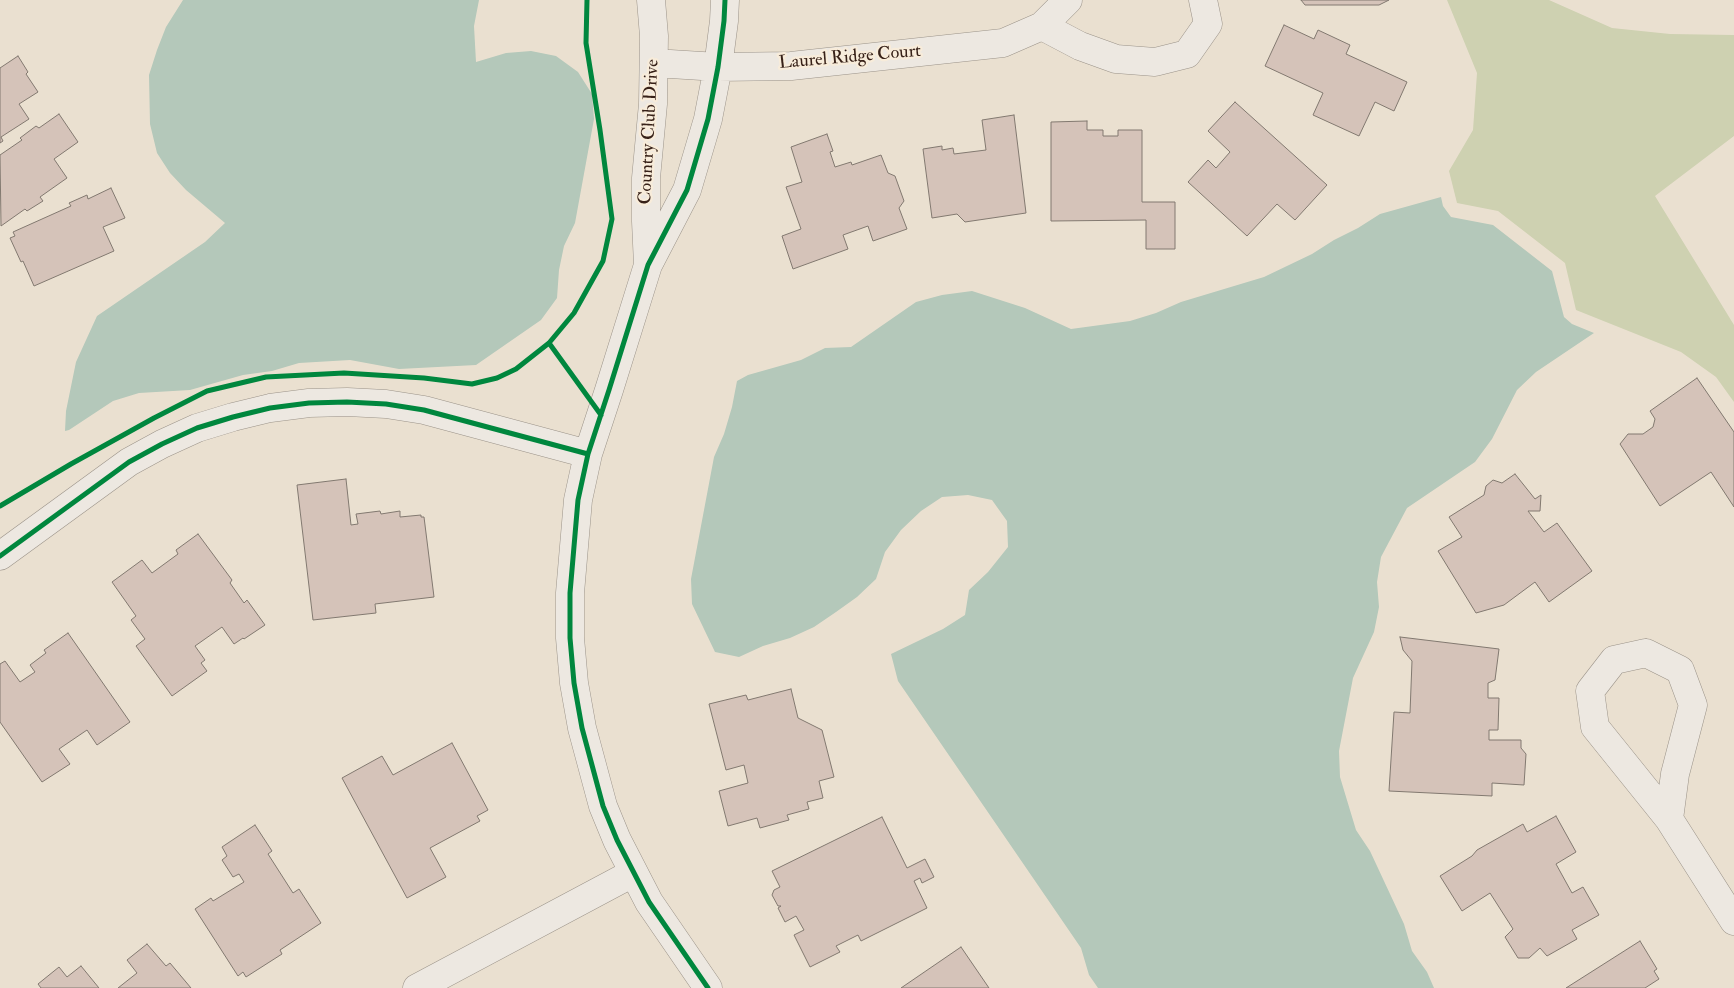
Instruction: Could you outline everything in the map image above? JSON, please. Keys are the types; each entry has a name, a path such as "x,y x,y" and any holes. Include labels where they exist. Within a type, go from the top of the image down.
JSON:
{"street":[{"name":"Country Club Drive","path":"648,265 646,186 653,104 654,63 651,0"},
{"name":"Country Club Drive","path":"708,988 649,902 633,873 610,823 595,781 582,728 574,683 570,638 570,593 578,500 588,454 648,265 687,190 708,119 718,67 724,21 724,0"},
{"name":"Laurel Ridge Court","path":"654,63 718,67 791,66 1003,43 1042,26 1068,0"},
{"path":"1042,26 1080,46 1116,59 1155,62 1187,54 1208,24 1203,0"},
{"path":"0,556 129,462 197,428 233,416 270,408 309,403 386,404 424,410 588,454"},
{"path":"1669,819 1675,774 1693,705 1680,670 1646,653 1614,660 1590,691 1595,727 1669,819 1734,921"},
{"path":"417,988 633,873"}],"shaded area":[{"path":"183,0 479,0 474,26 476,62 506,53 531,51 556,56 578,72 592,94 594,119 575,223 564,246 559,270 557,298 541,320 476,365 399,369 350,360 299,363 272,371 243,375 190,390 139,393 113,401 65,431 66,411 76,362 97,316 205,242 225,223 186,190 170,173 157,153 150,124 149,75 166,27"},
{"path":"1447,0 1549,0 1612,28 1670,34 1734,35 1734,136 1655,196 1734,325 1734,402 1716,377 1681,352 1576,310 1565,263 1498,211 1457,203 1449,171 1473,130 1477,73"},
{"path":"1441,197 1443,206 1451,217 1493,225 1552,271 1564,317 1572,324 1594,333 1536,372 1517,390 1492,439 1475,462 1407,508 1381,557 1377,582 1379,607 1374,632 1353,678 1339,751 1340,777 1356,830 1370,851 1404,924 1412,951 1427,972 1434,988 1098,988 1089,975 1081,948 898,681 891,654 943,629 965,615 969,590 988,572 1008,547 1007,521 992,500 968,495 942,497 921,511 901,530 885,552 876,579 857,597 836,612 814,627 739,657 715,652 692,604 691,579 714,457 724,434 737,381 748,375 801,360 825,348 851,347 916,302 942,295 972,291 1025,308 1071,329 1130,321 1156,313 1181,302 1264,277 1312,254 1380,214"}],"building":[{"path":"1301,0 1389,0 1379,5 1305,5"},
{"path":"1284,25 1314,39 1318,30 1350,45 1346,54 1407,82 1394,111 1375,102 1359,136 1313,115 1323,93 1265,66"},
{"path":"18,56 28,72 26,74 38,92 19,104 29,119 1,137 3,141 0,143 0,68"},
{"path":"1235,102 1327,185 1295,220 1277,204 1247,236 1188,182 1208,160 1216,168 1230,152 1208,131"},
{"path":"59,114 78,142 54,159 67,178 40,197 43,201 27,211 25,209 1,226 0,155 22,140 20,138 36,126 39,128"},
{"path":"1014,115 1026,213 965,222 957,214 932,218 923,149 942,146 942,150 953,148 954,154 986,150 982,120"},
{"path":"1087,121 1087,130 1103,130 1103,136 1118,136 1118,130 1142,130 1142,202 1175,202 1175,249 1146,249 1146,220 1051,221 1051,122"},
{"path":"827,134 833,151 830,152 835,167 851,162 852,165 881,155 888,173 895,176 904,201 899,208 907,229 873,241 868,226 843,235 848,249 793,269 782,236 801,229 786,187 802,182 791,147"},
{"path":"111,188 125,218 103,227 114,251 34,286 10,238 15,236 13,232 71,206 69,203 87,195 88,199"},
{"path":"1697,378 1734,432 1734,507 1711,472 1660,506 1620,444 1628,434 1643,434 1653,427 1655,419 1650,411"},
{"path":"1515,474 1535,499 1541,495 1540,511 1528,511 1544,532 1557,523 1592,571 1549,602 1535,582 1504,605 1476,613 1438,551 1462,537 1449,517 1484,495 1486,486 1493,480 1502,483"},
{"path":"346,479 351,525 358,524 356,514 380,511 381,514 400,511 400,517 421,515 421,517 424,517 434,597 375,604 376,613 313,620 297,485"},
{"path":"198,534 232,580 230,583 244,603 247,600 265,625 234,644 222,627 195,646 205,660 201,663 207,671 172,696 136,646 145,639 131,620 136,616 112,582 142,560 152,573 178,554 176,550"},
{"path":"68,633 130,722 97,745 87,730 59,749 70,764 42,782 0,722 0,664 5,661 20,682 35,672 30,665 46,653 44,650"},
{"path":"1400,637 1499,649 1495,680 1488,683 1488,698 1499,698 1498,730 1489,730 1489,740 1521,740 1521,748 1526,754 1524,785 1492,783 1492,796 1389,791 1394,712 1410,713 1412,661 1403,650"},
{"path":"791,689 798,718 822,730 834,777 819,781 823,798 807,802 809,809 787,815 789,820 760,828 757,818 728,826 719,791 748,783 744,765 726,770 709,704 746,695 748,700"},
{"path":"452,743 488,810 477,816 480,821 430,848 446,877 407,898 342,778 382,756 393,775"},
{"path":"1556,816 1576,852 1556,864 1572,893 1583,887 1599,915 1572,930 1577,939 1547,956 1540,948 1529,958 1518,958 1505,937 1513,929 1490,893 1462,911 1440,876 1472,856 1477,850 1523,824 1527,832"},
{"path":"882,817 907,868 925,859 934,877 922,883 920,878 914,881 927,908 861,941 858,935 836,946 840,952 810,967 794,935 804,930 796,916 785,922 778,908 781,906 778,906 772,895 774,890 780,887 772,871"},
{"path":"255,825 272,851 268,854 293,893 299,889 321,923 280,950 282,954 246,977 243,972 238,976 195,909 211,898 213,901 244,882 239,874 233,877 222,860 227,856 222,847"},
{"path":"1640,941 1657,969 1654,971 1659,979 1645,988 1566,988"},
{"path":"147,944 166,966 170,963 191,988 118,988 137,973 127,960"},
{"path":"961,947 989,988 901,988"},
{"path":"81,966 99,988 41,988 38,984 59,967 67,977"}],"cycle path":[{"path":"0,506 71,464 207,391 266,377 344,373 424,378 472,384 497,378 516,369 549,343 574,313 603,261 612,219 586,43 587,0"},
{"path":"708,988 649,902 617,840 603,806 582,728 574,683 570,638 570,593 578,500 588,454 648,265 687,190 708,119 718,67 725,0"},
{"path":"549,343 601,415"},
{"path":"0,556 129,462 197,428 270,408 309,403 386,404 424,410 588,454"}]}
